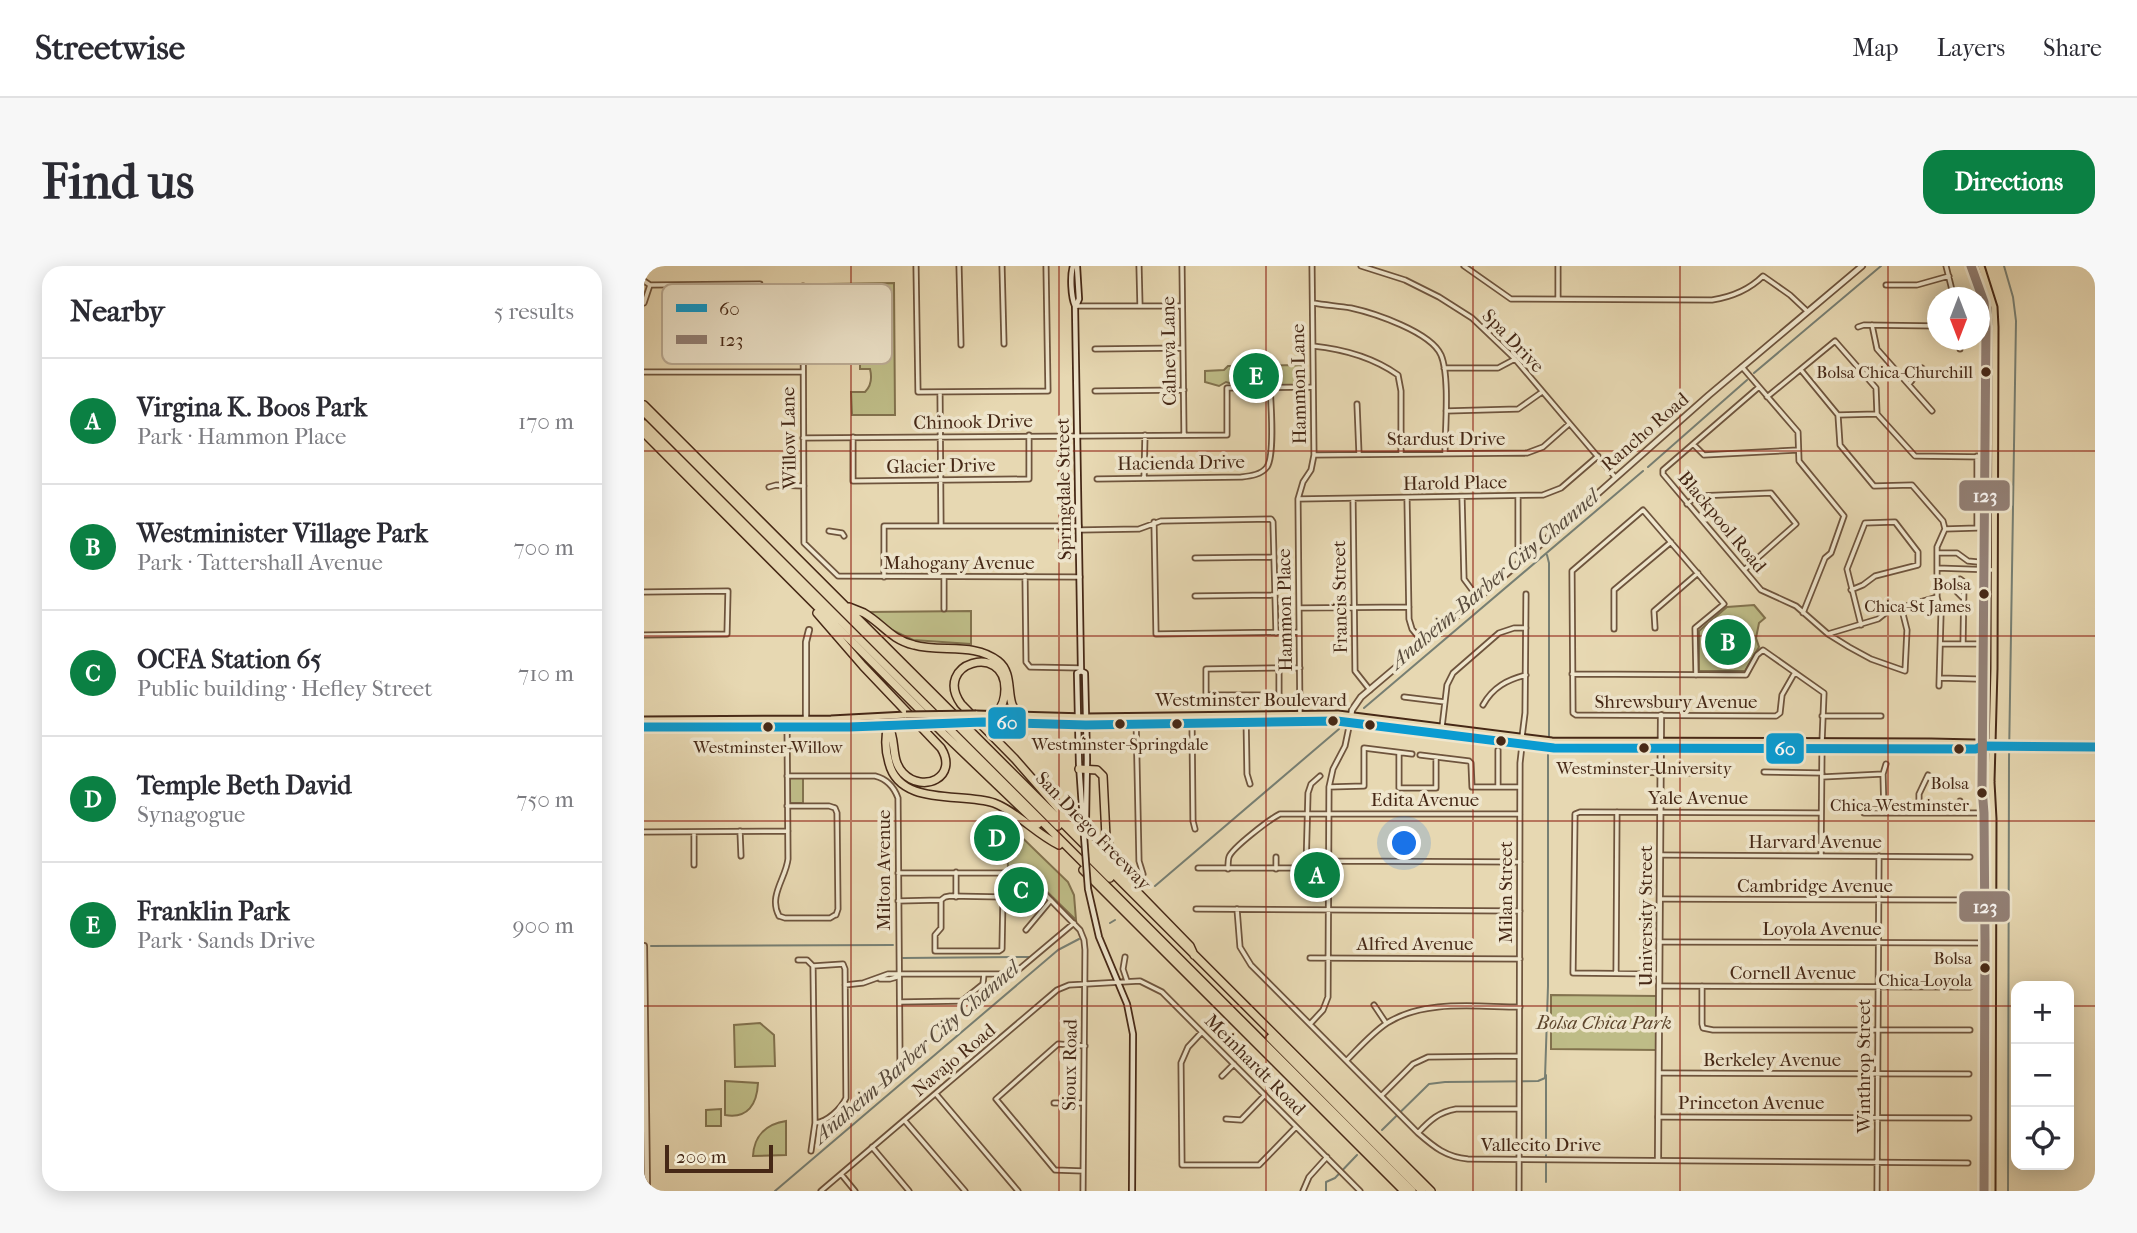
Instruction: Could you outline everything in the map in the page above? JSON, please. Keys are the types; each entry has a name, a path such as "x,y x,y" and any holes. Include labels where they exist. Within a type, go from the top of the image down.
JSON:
{"highway":[{"name":"San Diego Freeway","path":"644,405 1431,1191"},
{"path":"644,412 1422,1191"},
{"path":"644,424 1412,1191"},
{"name":"San Diego Freeway","path":"644,433 1404,1191"},
{"path":"775,565 863,666 941,748 947,758 941,776 924,783 904,774 895,760 893,734 888,725"},
{"path":"845,605 866,614 896,639 913,645 974,650 992,657 1004,666 1008,676 1011,704 1019,715"},
{"path":"996,714 1004,701 1004,681 1000,672 985,662 966,665 958,673 954,686 954,694 961,704 1015,759 1077,830 1145,897 1190,946 1196,958"},
{"path":"888,725 886,742 889,766 906,787 925,793 991,802 1006,808 1059,845"},
{"path":"1083,769 1097,770 1103,776 1105,828 1109,846 1117,861 1145,897"}],"main road":[{"path":"1971,266 1979,287"},
{"path":"1981,266 1994,307 1995,327 1992,1191"},
{"path":"1983,350 1984,1191"},
{"path":"1985,457 1991,453 1991,442 1994,440"},
{"path":"1985,457 1994,465"},
{"name":"Westminster Boulevard","path":"644,720 975,714 1082,717 1192,715 1350,719 1441,727 1562,749 1976,749 1982,746"},
{"path":"888,715 888,725"},
{"name":"Westminster Boulevard","path":"644,727 806,727 983,722 1082,725 1192,723 1246,718"},
{"name":"Westminster Boulevard","path":"1350,719 1522,741 1976,743 1982,746 2095,747"},
{"path":"1985,943 1989,938 1989,915 1993,911"},
{"path":"1985,943 1989,950 1989,977 1992,980"}],"street":[{"path":"916,266 919,392 1048,390 1046,266"},
{"path":"960,266 961,345"},
{"path":"1002,266 1004,344"},
{"name":"Springdale Street","path":"1075,266 1079,274 1079,299 1075,306 1081,669 1085,673 1082,725 1086,820 1083,823 1088,889 1100,937 1129,1010 1133,1034 1132,1191"},
{"path":"1139,266 1140,306"},
{"name":"Calneva Lane","path":"1182,266 1184,435"},
{"name":"Hammon Lane","path":"1298,499 1303,482 1311,470 1314,455 1312,266"},
{"name":"Spa Drive","path":"1361,266 1405,280 1440,297 1472,318 1515,359 1615,477"},
{"path":"1464,266 1511,299 1712,300 1734,295 1763,276 1790,295 1807,312"},
{"path":"1558,266 1558,300"},
{"name":"Rancho Road","path":"1350,719 1358,700 1525,558 1742,366 1862,266"},
{"path":"1946,266 1952,287"},
{"path":"1886,285 1917,285 1949,276"},
{"path":"644,281 650,285 662,285"},
{"path":"644,303 650,285"},
{"path":"1313,303 1352,309 1396,323 1429,341 1440,353 1444,368 1445,453"},
{"path":"1075,306 1182,306"},
{"path":"1872,325 1877,349 1932,411"},
{"path":"1858,327 1927,326"},
{"path":"1990,327 1995,327"},
{"path":"1767,397 1835,341 1876,388 1877,414 1915,456 1985,457"},
{"path":"1313,346 1333,348 1368,359 1398,374 1401,391 1401,453"},
{"path":"1095,349 1183,348"},
{"path":"1444,368 1498,368 1515,359"},
{"name":"Willow Lane","path":"802,364 804,543 838,576"},
{"path":"1742,366 1797,432 1799,461 1844,516 1831,552 1825,558 1803,612"},
{"path":"1909,384 1922,368"},
{"path":"1801,370 1838,415 1840,444 1874,485 1912,485 1943,520 1945,529 1937,547 1937,597 1941,614 1939,686"},
{"path":"644,372 802,372"},
{"path":"1270,387 1313,387"},
{"name":"Chinook Drive","path":"803,438 1227,435 1227,388 1270,387"},
{"name":"Hacienda Drive","path":"1097,479 1241,477 1262,472 1270,459 1270,387"},
{"path":"1759,387 1692,444 1704,454 1798,450"},
{"path":"1095,391 1184,390"},
{"path":"1446,411 1518,409 1542,391"},
{"path":"940,392 941,526"},
{"path":"1357,404 1359,454"},
{"path":"1838,415 1877,414"},
{"name":"Stardust Drive","path":"1314,455 1532,452 1543,447 1569,424"},
{"name":"Glacier Drive","path":"853,437 853,481 1029,479 1028,435"},
{"path":"1144,478 1145,435"},
{"name":"Blackpool Road","path":"1692,444 1662,472 1761,590 1796,606 1828,634 1871,659 1906,671 1907,630 1901,606"},
{"name":"Harold Place","path":"1298,499 1544,495 1555,491 1598,456"},
{"path":"1945,529 1976,529 1977,456"},
{"path":"769,487 804,486"},
{"path":"1688,504 1698,496 1771,493 1796,524 1744,570"},
{"path":"1462,497 1464,579 1478,598"},
{"path":"1517,497 1518,545 1525,558"},
{"path":"1407,498 1409,607 1412,629 1424,644"},
{"name":"Hammon Place","path":"1298,499 1300,718"},
{"name":"Francis Street","path":"1353,499 1355,671 1370,690"},
{"path":"1696,674 1695,628 1724,604 1643,510 1572,571 1572,674 1746,675 1757,655 1763,650 1824,693 1821,856"},
{"path":"884,577 884,526 1139,529 1161,520 1272,520 1276,632"},
{"path":"1154,522 1156,634 1299,632"},
{"path":"1851,590 1875,576 1918,565 1918,552 1895,522 1864,523 1847,569 1851,590 1861,625"},
{"path":"828,531 842,533 844,536"},
{"path":"1615,629 1614,590 1671,542"},
{"path":"1937,553 1957,553 1968,561 1978,562 1985,571"},
{"path":"1195,558 1274,557"},
{"path":"1937,568 1994,570"},
{"path":"1655,628 1654,611 1698,573"},
{"name":"Mahogany Avenue","path":"838,576 1080,576"},
{"path":"1025,576 1026,662 1030,667 1081,669"},
{"path":"944,577 944,609"},
{"path":"1962,597 1956,589 1956,581 1960,579 1964,582 1962,644"},
{"path":"644,592 727,591 727,634 644,635"},
{"name":"Milan Street","path":"1519,1191 1520,787 1526,675 1526,594"},
{"path":"1195,596 1275,595"},
{"path":"1828,634 1878,619 1901,606 1937,597"},
{"path":"1299,608 1409,607"},
{"path":"1441,727 1447,685 1453,673 1499,634 1514,628 1526,628"},
{"path":"806,727 806,642 809,631"},
{"path":"1941,644 1977,643"},
{"path":"1279,668 1279,695 1206,695 1206,669 1279,668 1300,668"},
{"name":"Shrewsbury Avenue","path":"1572,674 1573,713 1577,715 1776,716 1779,715 1782,695 1794,674"},
{"path":"1483,705 1496,688 1526,675"},
{"path":"1940,678 1976,679"},
{"path":"1404,697 1445,702"},
{"path":"1192,715 1195,829"},
{"name":"University Street","path":"1658,1159 1661,715"},
{"path":"1136,716 1139,861 1143,874"},
{"path":"1822,716 1881,716"},
{"path":"1246,718 1247,774 1250,784"},
{"path":"787,719 787,869 778,886 777,918 830,918 835,915 838,909 835,808"},
{"path":"1310,1024 1323,1010 1327,1001 1329,787 1333,769 1345,746 1350,719"},
{"path":"1329,787 1364,786 1364,748 1412,754"},
{"path":"1498,750 1498,787"},
{"path":"1399,752 1399,788 1436,788 1436,757"},
{"path":"1420,755 1471,763 1472,787 1520,787"},
{"path":"1884,813 1883,774 1886,764"},
{"path":"1574,772 1718,773"},
{"path":"1764,772 1883,774"},
{"path":"1919,813 1919,794 1928,775"},
{"name":"Milton Avenue","path":"787,776 875,776 887,782 898,798 900,1064"},
{"path":"1198,868 1306,868 1308,793 1311,784 1320,776"},
{"path":"1960,801 1960,813"},
{"path":"835,808 839,804"},
{"path":"787,806 835,808"},
{"path":"1617,812 1616,973 1659,974"},
{"name":"Yale Avenue","path":"1616,973 1573,973 1575,814 1821,813"},
{"path":"1864,813 1984,813"},
{"name":"Edita Avenue","path":"1228,869 1229,856 1280,814 1520,814"},
{"path":"694,831 694,865"},
{"path":"740,831 741,856"},
{"path":"644,832 788,831"},
{"name":"Harvard Avenue","path":"1660,855 1970,857"},
{"name":"Winthrop Street","path":"1877,1191 1879,856"},
{"path":"1276,857 1276,869"},
{"path":"1329,861 1520,862"},
{"path":"956,872 956,897"},
{"path":"845,985 877,979 888,974 1009,974 1017,971 1074,923 1028,877 1020,873 898,873"},
{"path":"898,901 941,900 945,897 1003,897 1002,949 934,951 935,935 941,928 941,900"},
{"name":"Cambridge Avenue","path":"1660,899 1970,900"},
{"path":"1026,930 1051,900"},
{"path":"1196,909 1520,911"},
{"name":"Vallecito Drive","path":"1237,909 1240,947 1251,965 1418,1133 1441,1152 1457,1158 1968,1163"},
{"path":"835,915 840,920"},
{"name":"Sioux Road","path":"1074,923 1084,940 1083,1191"},
{"name":"Loyola Avenue","path":"1660,942 1985,943"},
{"path":"644,946 647,1191"},
{"path":"1125,957 1123,969 1127,981"},
{"name":"Alfred Avenue","path":"1310,958 1520,959"},
{"path":"798,960 807,960 813,966 815,1123 811,1151"},
{"path":"813,966 843,964 845,985 846,1098 832,1115 821,1123 815,1123"},
{"path":"900,1002 962,1001 983,984 984,974"},
{"name":"Meinhardt Road","path":"1118,983 1140,981 1162,992 1360,1191"},
{"name":"Navajo Road","path":"821,1191 1057,990 1069,985 1118,983"},
{"name":"Cornell Avenue","path":"1659,986 1970,987"},
{"path":"1702,986 1703,1028 1713,1030 1970,1030"},
{"path":"1374,1004 1387,1023"},
{"path":"1346,1060 1387,1023 1406,1014 1426,1008 1520,1007"},
{"path":"1202,1032 1188,1047 1181,1063 1182,1165 1259,1166 1297,1127"},
{"path":"1083,1171 1055,1170 996,1099 1058,1044 1085,1046"},
{"path":"1381,1096 1407,1069 1428,1057 1520,1056"},
{"path":"1222,1076 1234,1064"},
{"name":"Berkeley Avenue","path":"1659,1073 1969,1074"},
{"path":"936,1094 1018,1191"},
{"path":"1226,1119 1241,1120 1265,1095"},
{"path":"1054,1103 1083,1103"},
{"path":"1418,1133 1429,1121 1446,1111 1519,1109"},
{"name":"Princeton Avenue","path":"1658,1117 1969,1118"},
{"path":"905,1121 965,1191"},
{"path":"872,1147 909,1191"},
{"path":"1303,1191 1309,1177 1327,1157"},
{"path":"841,1174 855,1191"}],"green space":[{"path":"894,283 895,415 852,415 851,392 865,392 870,384 870,369 860,369 860,364 892,364 892,284 826,284"},
{"path":"1228,366 1306,367 1306,385 1236,385 1226,382 1219,386 1205,382 1205,371 1224,370"},
{"path":"1754,605 1765,618 1759,623 1756,638 1759,647 1745,671 1699,671 1699,631 1727,607"},
{"path":"971,611 971,644 913,640 892,630 868,612"},
{"path":"789,778 803,778 803,803 789,803"},
{"path":"1006,822 1068,882 1074,895 1076,920 1028,873 1008,868"},
{"path":"1311,857 1325,857 1324,886 1308,886"},
{"name":"Bolsa Chica Park","path":"1551,995 1657,996 1657,1050 1551,1049"},
{"path":"760,1023 774,1035 775,1066 735,1067 734,1025"},
{"path":"725,1081 758,1083 753,1103 740,1115 725,1115"},
{"path":"721,1109 721,1126 706,1126 706,1110"},
{"path":"786,1121 786,1155 753,1156 762,1132"}],"waterway":[{"name":"Anaheim-Barber City Channel","path":"1754,373 1881,266"},
{"path":"2004,266 2013,297 2016,321 2009,759 2008,1191"},
{"name":"Anaheim-Barber City Channel","path":"1648,467 1747,380"},
{"name":"Anaheim-Barber City Channel","path":"1364,708 1643,471"},
{"path":"1547,555 1549,736"},
{"name":"Anaheim-Barber City Channel","path":"1155,886 1339,729"},
{"path":"1382,1130 1429,1084 1538,1081 1545,1078 1548,986 1548,752"},
{"path":"1110,923 1115,920"},
{"name":"Anaheim-Barber City Channel","path":"775,1191 1058,950 1079,939"},
{"path":"651,946 893,945"},
{"path":"903,958 1030,957"},
{"path":"1546,1075 1546,1182"},
{"path":"1326,1191 1326,1182 1335,1178 1357,1155"}],"transit line":[{"name":"123","path":"1971,266 1984,302 1986,327 1982,788 1985,943 1984,1191"},
{"name":"60","path":"644,727 1337,721 1554,748 2095,747"}],"place":[{"name":"Bolsa Chica-Churchill","path":"1986,372"},
{"name":"Franklin Park","path":"1256,376"},
{"name":"Bolsa Chica-St James","path":"1984,594"},
{"name":"Westminister Village Park","path":"1728,642"},
{"name":"Westminster-Springdale","path":"1120,724"},
{"name":"Westminster-Willow","path":"768,727"},
{"name":"Westminster-University","path":"1644,748"},
{"name":"Bolsa Chica-Westminster","path":"1982,793"},
{"name":"Temple Beth David","path":"997,838"},
{"name":"Virgina K. Boos Park","path":"1317,875"},
{"name":"OCFA Station 65","path":"1021,890"},
{"name":"Bolsa Chica-Loyola","path":"1985,968"}]}
